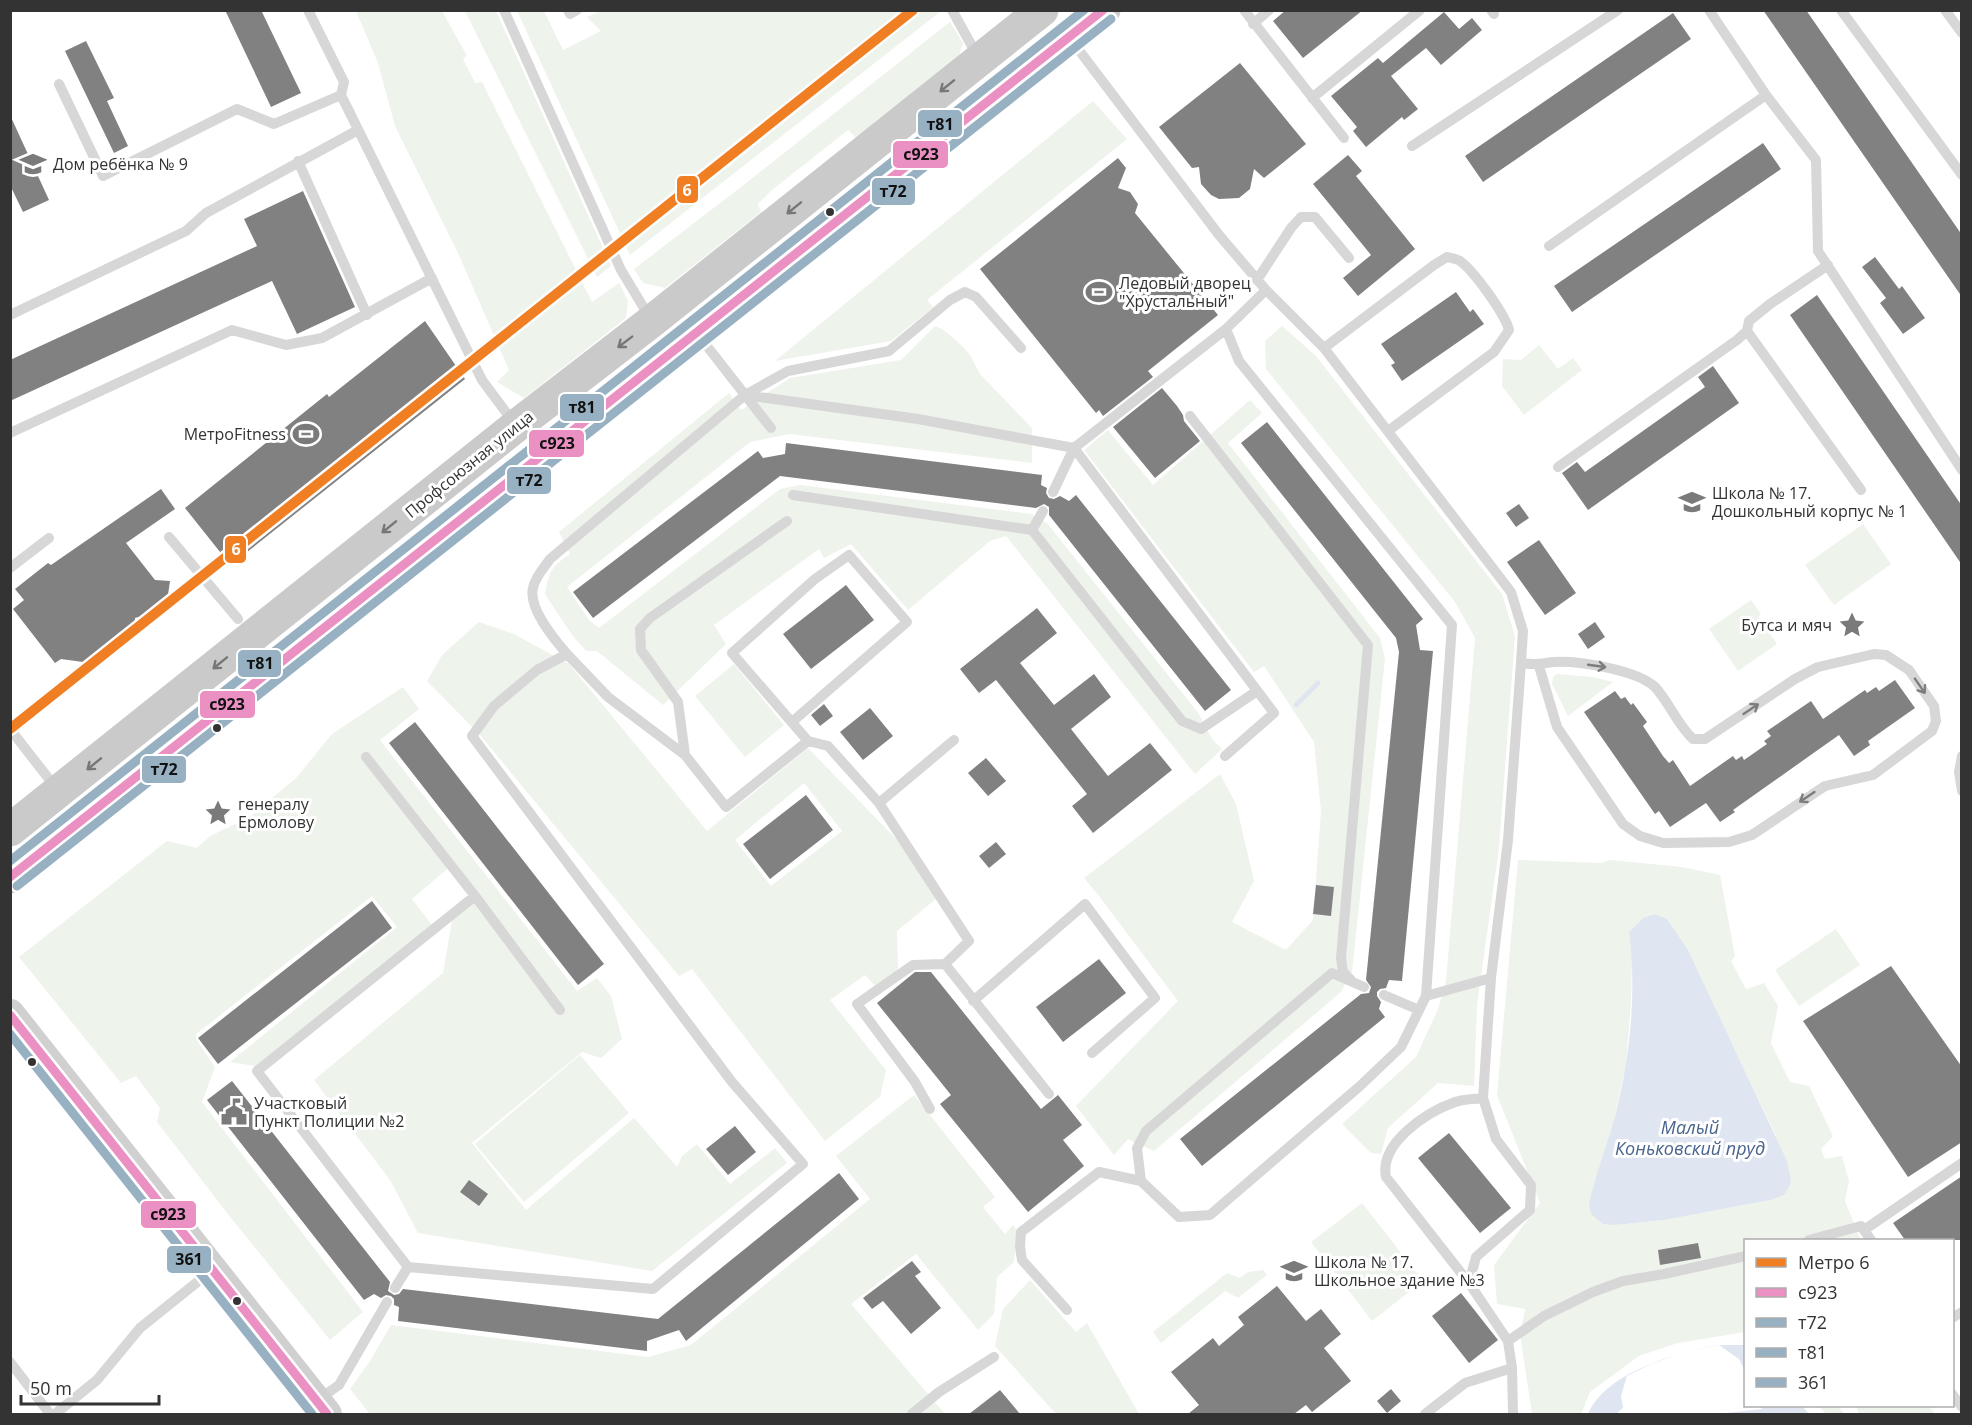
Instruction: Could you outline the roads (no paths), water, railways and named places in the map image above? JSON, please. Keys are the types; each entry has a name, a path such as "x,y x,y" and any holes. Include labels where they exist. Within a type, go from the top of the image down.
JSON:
{"main road":[{"name":"Профсоюзная улица","path":"10,830 1042,10"},
{"path":"10,877 1104,10"},
{"path":"10,1014 322,1408"}],"lane":[{"path":"308,10 344,82 340,95 483,380 516,426"},
{"path":"504,10 621,270 652,321"},
{"path":"568,10 570,14 577,10"},
{"path":"952,10 980,60"},
{"path":"1244,10 1344,138"},
{"path":"1253,24 1269,10"},
{"path":"1312,98 1420,10"},
{"path":"1412,146 1618,10"},
{"path":"1709,10 1766,95 1816,160 1818,251 1962,470"},
{"path":"1841,10 1962,175"},
{"path":"1945,10 1962,33"},
{"path":"1070,38 1219,236 1266,291 1324,348 1511,592 1523,631 1508,840 1491,978 1483,1098 1496,1139 1531,1185 1530,1210 1476,1257 1469,1283"},
{"path":"59,84 103,177 237,109 274,124 340,95"},
{"path":"1549,246 1766,95"},
{"path":"10,315 186,231 206,213 358,130"},
{"path":"298,161 367,315"},
{"path":"1257,280 1291,228 1301,217 1315,217 1349,258"},
{"path":"1324,348 1447,257 1459,260 1475,277 1506,319 1509,330 1494,352 1388,431"},
{"path":"1558,467 1737,340 1747,331 1749,321 1828,265"},
{"path":"10,433 232,330 286,345 322,338 432,278"},
{"path":"1053,492 1074,448 1226,329 1266,291"},
{"path":"808,741 726,807 685,755 608,697 552,636 534,605 532,589 538,576 550,559 745,394 788,371 889,351 950,300 965,292 976,297 1021,348"},
{"path":"1067,1310 1022,1260 1020,1247 1022,1232 1098,1172 1141,1181 1179,1216 1210,1215 1339,1106 1401,1047 1426,996 1452,625 1239,361 1226,329"},
{"path":"1747,331 1861,490"},
{"path":"697,333 771,428"},
{"path":"745,394 918,419 1074,448 1274,713 1225,756"},
{"path":"1190,416 1368,645 1341,958 1343,972 1351,981"},
{"path":"793,495 1032,530 1182,720 1201,729 1257,691"},
{"path":"1032,530 1043,511"},
{"path":"685,755 678,702 641,650 640,629 650,618 787,521"},
{"path":"169,537 238,619"},
{"path":"10,568 49,538"},
{"path":"792,722 907,622 849,555 815,579 732,653 808,741 828,746 879,803 969,941 945,964 913,965 857,1004 915,1082 930,1109"},
{"path":"475,896 257,1071 408,1267 653,1289 803,1164 732,1082 472,736 494,706 537,670 567,654"},
{"path":"1521,663 1539,666 1554,662 1612,668 1641,679 1655,687 1685,732 1693,739 1705,740 1795,679 1818,667 1874,654 1886,655 1909,670 1934,706 1936,721 1932,731 1873,775 1825,786 1752,835 1729,842 1663,843 1640,837 1623,824 1557,727 1539,666"},
{"path":"10,729 58,792"},
{"path":"879,803 954,740"},
{"path":"1962,756 1959,772 1962,791"},
{"path":"366,757 475,896 560,1010"},
{"path":"973,1001 1085,904 1155,998 1092,1053"},
{"path":"945,964 1049,1094"},
{"path":"1141,1181 1137,1148 1146,1131 1332,973 1364,987"},
{"path":"1426,996 1491,978"},
{"path":"1384,994 1419,1010"},
{"path":"1483,1098 1456,1101 1426,1117 1399,1136 1384,1167 1386,1177 1469,1283 1508,1341 1512,1368 1513,1414"},
{"path":"1864,1230 1962,1163"},
{"path":"1813,1239 1861,1226 1870,1239"},
{"path":"1508,1341 1544,1316 1593,1292 1623,1281 1744,1256"},
{"path":"395,1288 408,1267"},
{"path":"55,1414 97,1380 140,1328 213,1270"},
{"path":"322,1408 339,1385 387,1302"},
{"path":"912,1414 939,1392 994,1357"},
{"path":"10,1362 50,1414"},
{"path":"1425,1414 1465,1383 1512,1368"}],"water":[{"name":"Малый Коньковский пруд","path":"1654,914 1667,919 1688,950 1787,1161 1791,1181 1784,1195 1770,1200 1665,1220 1603,1224 1591,1214 1589,1204 1620,1097 1628,1050 1632,1003 1629,932 1643,918"},
{"path":"1719,1345 1744,1345 1744,1407 1803,1407 1809,1414 1588,1414 1597,1399 1627,1375 1683,1353"}],"waterway":[{"path":"1296,705 1318,683"}],"metro line":[{"name":"6","path":"10,729 913,10"}],"place":[{"name":"Дом ребёнка № 9","path":"33,164"},
{"name":"Ледовый дворец \"Хрустальный\"","path":"1099,292"},
{"name":"МетроFitness","path":"306,434"},
{"name":"Школа № 17. Дошкольный корпус № 1","path":"1692,502"},
{"name":"Бутса и мяч","path":"1852,625"},
{"name":"генералу Ермолову","path":"218,813"},
{"name":"Участковый Пункт Полиции №2","path":"234,1112"},
{"name":"Школа № 17. Школьное здание №3","path":"1294,1271"}]}
